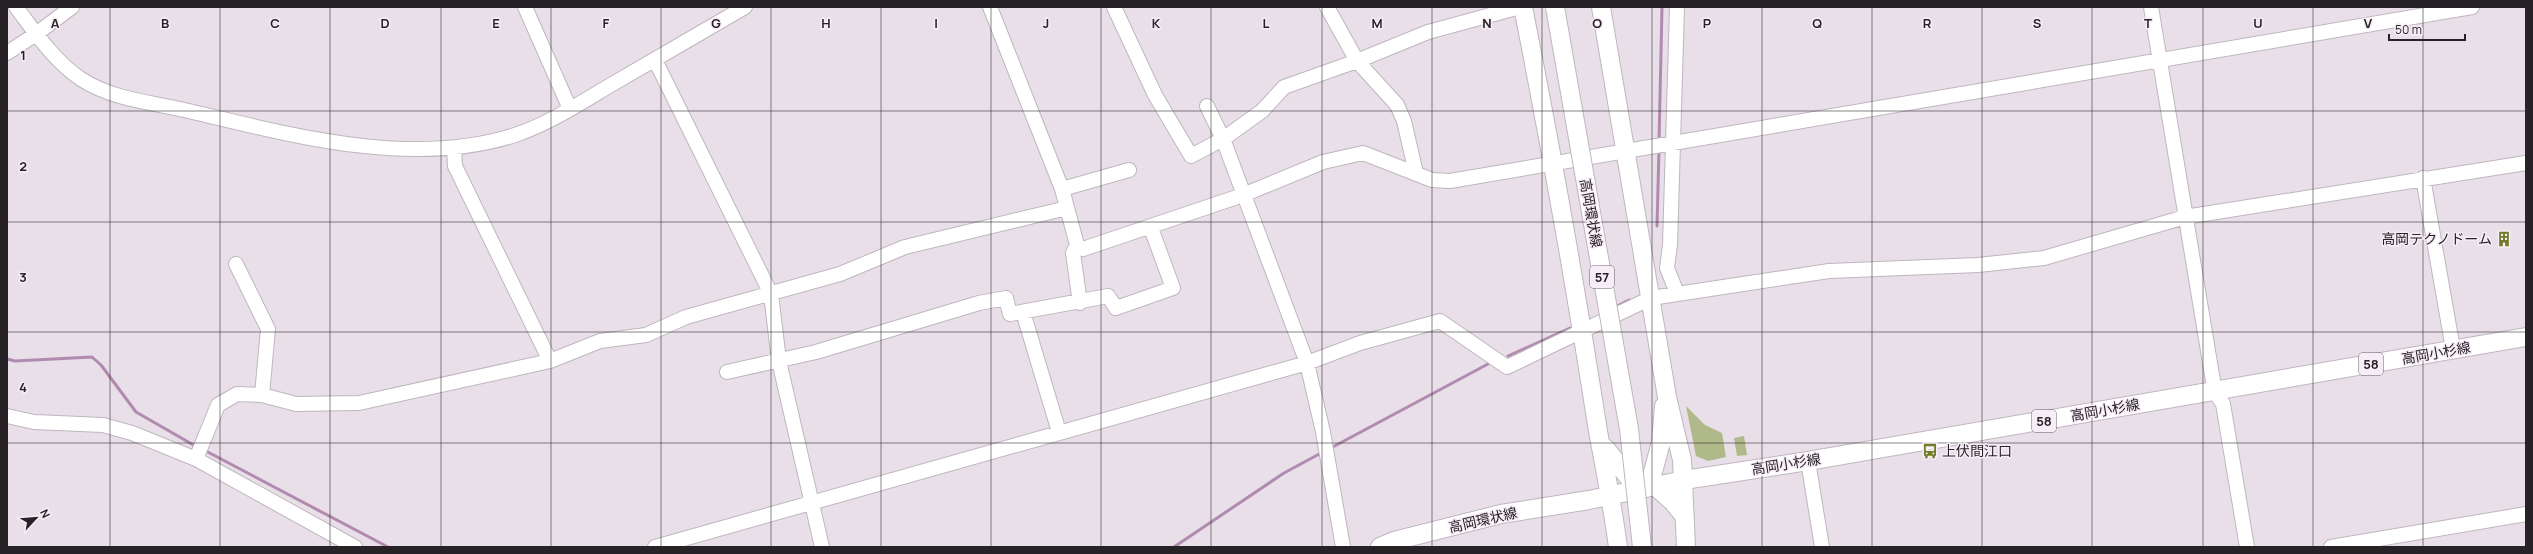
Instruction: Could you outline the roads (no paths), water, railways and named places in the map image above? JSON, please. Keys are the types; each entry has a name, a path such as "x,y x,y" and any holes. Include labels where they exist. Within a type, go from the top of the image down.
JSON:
{"main road":[{"name":"57","path":"1523,7 1554,163 1600,441 1612,495"},
{"name":"高岡環状線","path":"1556,7 1628,429 1642,547"},
{"path":"1601,7 1666,388 1684,480 1686,547"},
{"name":"高岡小杉線","path":"1684,480 1808,461 2215,392 2526,337"},
{"path":"1633,547 1646,488 1661,442 1666,388"},
{"path":"1600,441 1646,488 1673,502 1685,517"},
{"name":"高岡環状線","path":"1380,547 1394,541 1500,514 1612,495 1684,480"},
{"path":"1612,495 1618,547"}],"street":[{"path":"16,7 36,34 63,65 81,79 106,92 127,99 234,122 351,144 400,149 454,149 516,135 570,109 745,7"},
{"path":"7,53 36,34 72,7"},
{"path":"525,7 570,109"},
{"path":"990,7 1062,189 1077,245 1082,249 1151,228 1243,195 1323,162 1364,153 1432,180 1450,181 2472,7"},
{"path":"1114,7 1155,95 1191,156 1223,139 1262,111 1284,87 1357,61 1428,32 1520,7"},
{"path":"1327,7 1357,61 1397,104 1404,121 1416,174"},
{"path":"1677,7 1670,245 1667,268 1677,293"},
{"path":"2151,7 2215,392 2223,404 2247,547"},
{"path":"655,60 771,294 779,361 822,547"},
{"path":"1207,106 1223,139 1307,363 1323,432 1342,547"},
{"path":"454,149 455,166 550,361"},
{"path":"655,547 1307,363 1360,343 1440,321 1507,367 1651,298 1829,271 1978,265 2044,258 2185,217 2423,178 2526,163"},
{"path":"1062,189 1129,170"},
{"path":"2423,178 2453,349"},
{"path":"196,459 218,405 237,394 262,395 296,404 359,403 550,361 600,341 646,335 686,317 840,274 905,247 1067,208"},
{"path":"727,372 779,361 993,300 1006,298 1010,314 1080,303 1108,296 1116,308 1173,288 1151,228"},
{"path":"1077,245 1073,253 1080,303"},
{"path":"236,264 268,329 262,395"},
{"path":"1023,312 1059,432"},
{"path":"7,416 34,422 103,425 132,433 196,459 355,547"},
{"path":"1808,461 1822,547"},
{"path":"2331,547 2526,514"}],"waterway":[{"path":"1659,142 1662,7"},
{"path":"1657,226 1659,150"},
{"path":"1613,308 1629,300"},
{"path":"1508,356 1570,328"},
{"path":"7,359 15,361 92,357 101,365 136,412 197,447"},
{"path":"1329,449 1488,364"},
{"path":"204,450 388,547"},
{"path":"1174,547 1284,473 1323,452"}],"place":[{"name":"高岡テクノドーム","path":"2504,239"},
{"name":"上伏間江口","path":"1930,451"}]}
